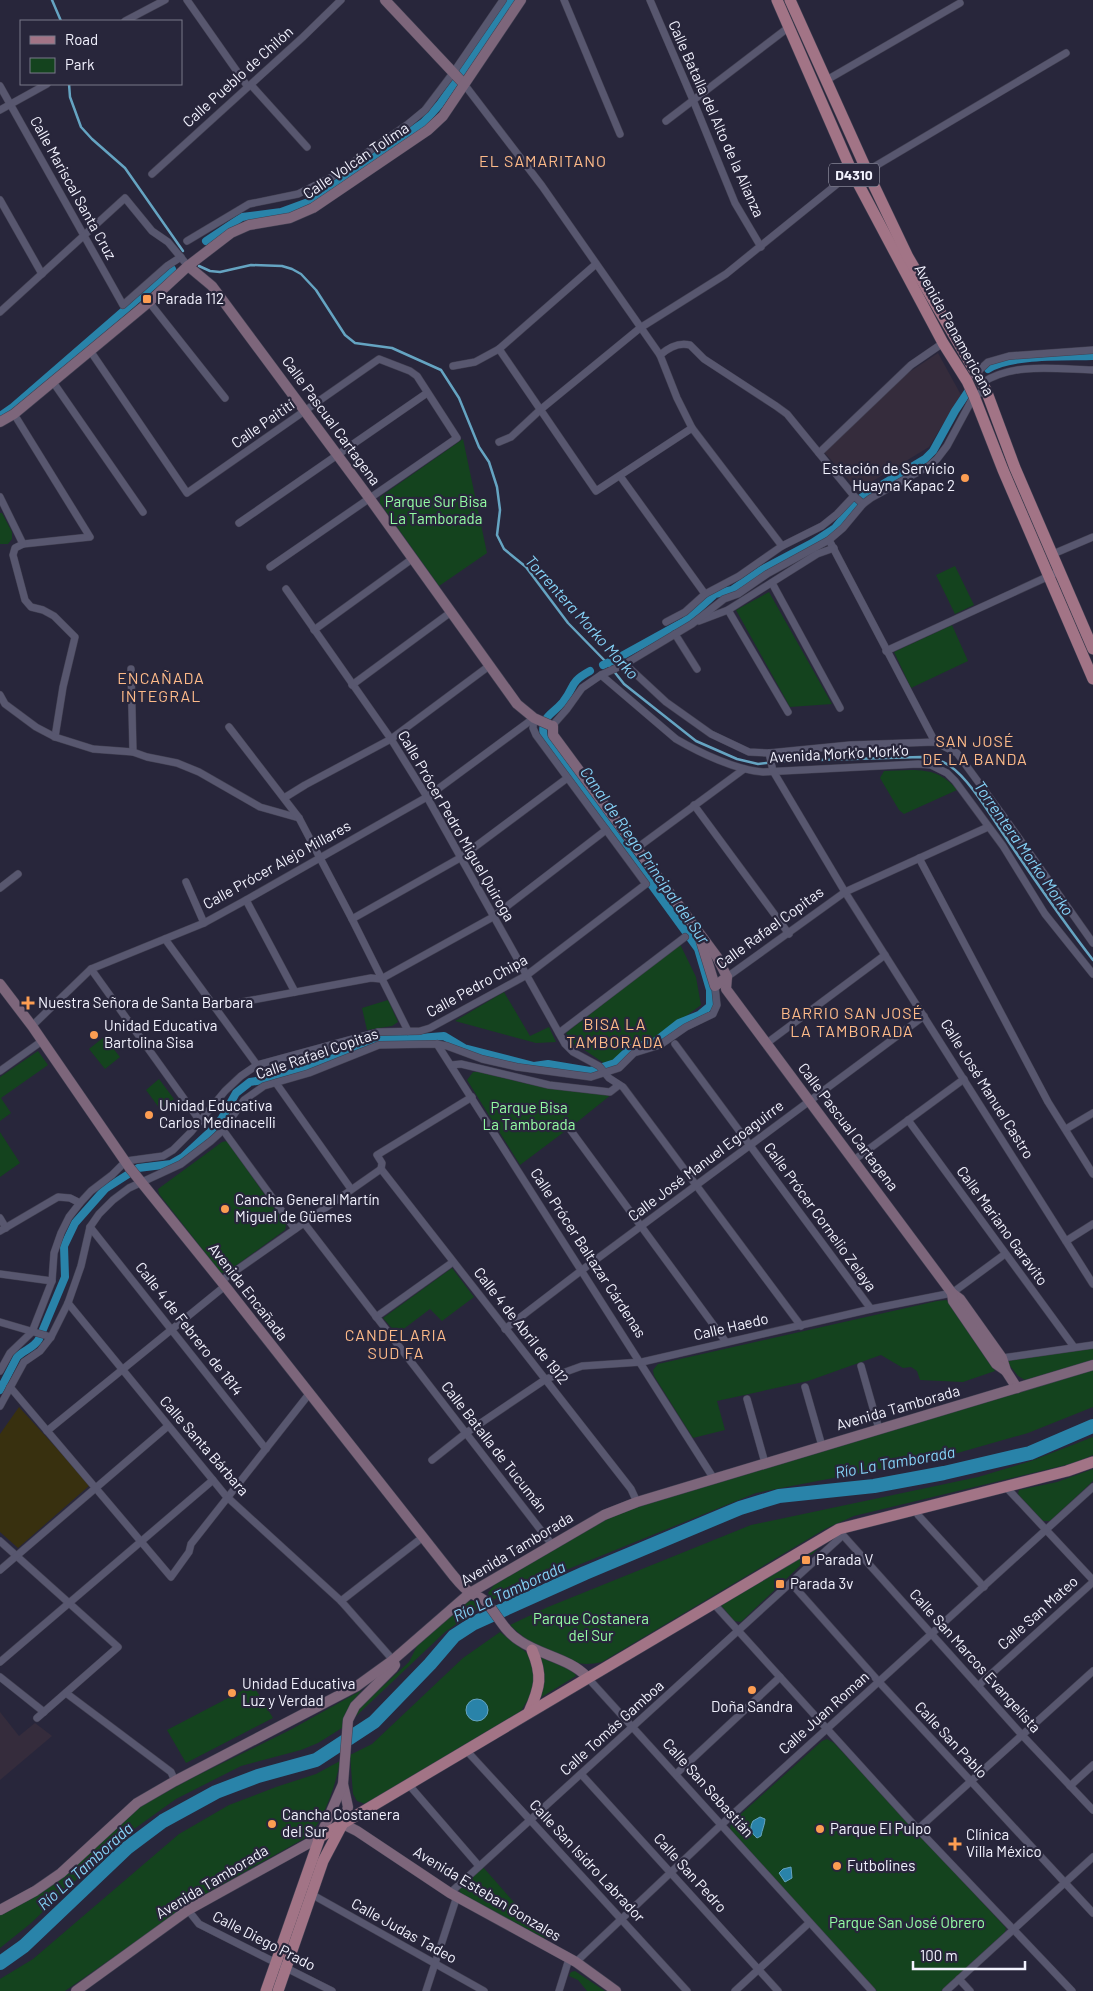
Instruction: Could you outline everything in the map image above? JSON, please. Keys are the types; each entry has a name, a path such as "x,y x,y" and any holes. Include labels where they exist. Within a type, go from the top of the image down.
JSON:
{"main road":[{"name":"Avenida Panamericana","path":"777,0 852,172 943,343 967,381 974,396 1003,470 1093,679"},
{"name":"Avenida Panamericana","path":"790,0 866,171 908,256 953,337 981,382 1015,468 1093,649"},
{"name":"Avenida Tamborada","path":"320,1837 713,1603 840,1533 916,1508 1068,1471 1093,1462"},
{"path":"528,1712 538,1691 540,1680 539,1669 532,1650"},
{"path":"278,1991 323,1861 342,1824"},
{"path":"266,1991 320,1837"}],"street":[{"path":"127,20 164,0"},
{"path":"187,0 250,86 307,147"},
{"name":"Calle Pueblo de Chilón","path":"152,174 250,86 341,0"},
{"path":"385,0 459,79 542,186 660,355 677,398 692,428 782,546"},
{"name":"Calle Volcán Tolima","path":"0,422 14,414 91,352 150,302 188,266 240,228 290,218 324,202 428,130 443,116 459,79 503,0"},
{"name":"Calle Volcán Tolima","path":"187,241 248,204 298,194 332,177 408,124 459,79 521,0"},
{"path":"564,0 620,134"},
{"name":"Calle Batalla del Alto de la Alianza","path":"650,0 735,203 761,247"},
{"path":"825,81 960,3"},
{"path":"666,121 789,27"},
{"path":"866,171 1066,53"},
{"path":"0,110 45,85"},
{"name":"Calle Mariscal Santa Cruz","path":"0,86 123,305 180,257"},
{"path":"499,442 511,437 540,410 640,328 726,274 852,172"},
{"path":"0,311 125,198 152,231 168,242 188,266"},
{"path":"0,200 42,274"},
{"path":"453,366 475,362 499,349 596,264"},
{"name":"Calle Pascual Cartagena","path":"188,266 212,286 338,455 517,704 538,719 552,726"},
{"path":"150,302 225,398"},
{"path":"818,453 911,365 943,343"},
{"path":"660,355 679,344 690,345 704,359 787,414 854,496 863,503"},
{"path":"499,349 596,491 692,428"},
{"path":"716,986 696,928 553,735 552,726 582,688 692,624 724,599 738,594 767,574 829,540 843,528 863,503 937,460 947,446 974,396 988,362 1009,356 1093,350"},
{"name":"Calle Paitití","path":"91,352 187,493 379,360 410,371 422,382 427,393"},
{"path":"967,381 981,382 993,376 1014,370 1093,370"},
{"path":"54,382 143,512"},
{"path":"239,523 427,393 457,438 270,568"},
{"path":"14,414 90,537 22,544 15,548 13,555 25,600 31,607 43,610 54,616 75,637 63,687 55,737"},
{"path":"620,476 706,594"},
{"path":"666,622 685,612 706,594 739,576 782,546 822,526 837,514 854,496"},
{"path":"0,497 22,544"},
{"path":"1053,554 1093,537"},
{"path":"829,540 935,742 957,754 971,771 1093,943"},
{"path":"692,624 728,610 817,554 834,548"},
{"path":"314,630 412,559"},
{"path":"886,651 1060,571"},
{"path":"772,583 840,708"},
{"name":"Calle Prócer Pedro Miguel Quiroga","path":"286,589 391,739 427,797 565,1044 573,1052 602,1070 623,1087 801,1326"},
{"path":"728,610 788,712"},
{"path":"352,685 451,612"},
{"path":"676,634 696,669"},
{"name":"Avenida Mork'o Mork'o","path":"625,664 666,702 710,734 749,752 770,756 850,745 935,742"},
{"path":"284,798 304,785 391,739 489,666"},
{"path":"131,669 134,752"},
{"name":"Avenida Mork'o Mork'o","path":"605,674 676,739 688,746 744,769 755,771 918,764 931,765 947,773 1003,846 1045,914 1093,974"},
{"path":"0,695 5,704 36,727 55,737 93,749 134,752 147,758 177,763 199,772 260,807 299,818"},
{"path":"216,1007 371,978 382,979 493,917 606,830 536,735 533,728 538,719"},
{"name":"Calle Prócer Alejo Millares","path":"32,1026 91,969 204,923 246,900 427,797 538,719"},
{"path":"229,727 299,818 408,1031"},
{"name":"Calle José Manuel Castro","path":"770,756 773,770 845,892 1093,1284"},
{"path":"638,848 744,769"},
{"path":"352,919 460,858 566,778"},
{"path":"694,805 789,934"},
{"name":"Calle Rafael Copitas","path":"0,1406 24,1362 40,1351 68,1303 90,1227 99,1214 113,1200 140,1180 181,1164 224,1130 237,1108 251,1093 264,1086 309,1073 379,1045 437,1044 482,1059 535,1070 591,1077 602,1070 619,1068 634,1053 660,1045 686,1027 713,1014 716,1005 716,986 845,892 988,827"},
{"name":"Calle Pedro Chipa","path":"127,1164 163,1156 173,1150 224,1091 257,1065 378,1032 420,1032 527,975 646,884 606,830"},
{"path":"919,858 1048,1102 1093,1174"},
{"path":"0,888 18,874"},
{"path":"186,882 204,923"},
{"path":"246,900 295,992"},
{"name":"Calle Pascual Cartagena","path":"696,928 718,957 727,977 726,989 952,1293 960,1299 1002,1358 1006,1371 1017,1388"},
{"path":"559,1033 685,937"},
{"path":"165,939 257,1065"},
{"path":"767,1043 885,955"},
{"path":"91,969 200,1121"},
{"name":"Avenida Encañada","path":"0,984 32,1026 127,1164 452,1574 470,1593 481,1597 488,1603"},
{"name":"Calle José Manuel Egoaguirre","path":"505,1329 924,1016"},
{"path":"378,1032 379,1045"},
{"path":"0,1071 42,1041"},
{"name":"Calle Prócer Baltazar Cárdenas","path":"437,1044 642,1362 714,1479"},
{"name":"Calle Prócer Cornelio Zelaya","path":"674,1044 871,1309"},
{"path":"451,1065 461,1064 549,1085 610,1092 619,1085"},
{"path":"854,1160 964,1079"},
{"path":"276,1083 351,1189"},
{"path":"47,1431 171,1330 223,1284 295,1229 381,1169 382,1163 377,1155 472,1097"},
{"path":"1066,1129 1093,1113"},
{"name":"Calle Mariano Garavito","path":"908,1120 1074,1347"},
{"path":"569,1128 726,1342"},
{"path":"224,1130 295,1229"},
{"path":"0,1371 10,1352 33,1332 52,1280 54,1252 69,1217 91,1191 127,1164"},
{"name":"Calle 4 de Abril de 1912","path":"381,1169 631,1489 637,1502"},
{"path":"0,1218 3,1229 58,1197 70,1198 80,1203"},
{"name":"Calle Batalla de Tucumán","path":"304,1223 553,1546"},
{"path":"1066,1241 1093,1224"},
{"name":"Calle 4 de Febrero de 1814","path":"90,1227 266,1448"},
{"name":"Calle Haedo","path":"432,1460 466,1432 546,1379 582,1366 642,1362 871,1309 952,1293 1005,1254"},
{"path":"376,1317 453,1262"},
{"path":"0,1274 52,1280"},
{"name":"Calle Pascual Cartagena","path":"952,1293 953,1301 996,1364 1006,1371"},
{"name":"Calle Santa Bárbara","path":"68,1303 228,1497 341,1601 393,1660"},
{"path":"0,1322 48,1337"},
{"path":"1002,1358 1093,1344"},
{"name":"Avenida Tamborada","path":"0,1910 35,1891 61,1873 129,1810 176,1781 357,1686 393,1660 470,1593 604,1515 637,1502 1093,1365"},
{"path":"861,1366 879,1429"},
{"path":"10,1387 170,1577 189,1552 191,1544 309,1394"},
{"path":"805,1387 822,1446"},
{"path":"747,1399 765,1463"},
{"path":"0,1570 168,1426"},
{"path":"0,1662 213,1480"},
{"path":"1005,1486 1093,1581"},
{"name":"Calle Juan Roman","path":"558,1991 572,1961 622,1920 721,1825 1093,1487"},
{"path":"916,1508 918,1515 984,1587"},
{"name":"Calle Tomás Gamboa","path":"426,1991 454,1894 479,1866 791,1583 840,1533"},
{"name":"Calle San Marcos Evangelista","path":"840,1533 979,1685 1022,1735 1093,1810"},
{"path":"341,1601 423,1537"},
{"path":"0,1541 118,1647 38,1718"},
{"name":"Calle San Mateo","path":"979,1685 1093,1581"},
{"name":"Calle San Pablo","path":"791,1583 879,1682 1093,1913"},
{"name":"Calle San Sebastián","path":"488,1603 505,1628 517,1639 532,1650 577,1668 587,1677 872,1991"},
{"path":"713,1603 918,1829 1072,1991"},
{"path":"342,1824 348,1807 343,1784 348,1720 355,1706 393,1668 395,1664 393,1660"},
{"path":"918,1829 1093,1671"},
{"path":"0,1677 44,1712"},
{"path":"676,1774 780,1677"},
{"path":"66,1693 171,1772 176,1781"},
{"name":"Calle San Isidro Labrador","path":"466,1750 688,1991"},
{"path":"1070,1786 1093,1765"},
{"name":"Calle San Pedro","path":"581,1774 778,1991"},
{"path":"320,1837 343,1784"},
{"path":"409,1785 479,1866"},
{"name":"Avenida Esteban Gonzales","path":"342,1824 357,1831 454,1894 572,1961 616,1991"},
{"name":"Avenida Tamborada","path":"76,1991 188,1910 320,1837"},
{"path":"946,1991 1093,1857"},
{"name":"Calle Judas Tadeo","path":"311,1894 484,1991"},
{"name":"Calle Diego Prado","path":"188,1910 199,1924 332,1991"},
{"path":"735,1991 809,1923"},
{"path":"959,1979 970,1991"}],"shaded area":[{"path":"938,353 961,395 929,447 858,490 824,452 905,375"},
{"path":"0,1712 19,1736 35,1723 52,1736 0,1780"}],"green space":[{"name":"Parque Sur Bisa La Tamborada","path":"463,439 487,553 439,586 380,503 380,497"},
{"path":"0,513 2,513 12,532 12,539 8,544 0,544"},
{"path":"955,566 974,605 955,614 936,575"},
{"path":"769,592 832,704 790,707 736,610"},
{"path":"952,625 968,661 911,688 894,652"},
{"path":"911,770 937,774 947,780 957,790 904,814 899,810 880,778 884,771"},
{"path":"680,944 696,977 701,1005 654,1040 631,1045 624,1049 614,1062 605,1064 574,1045 566,1033"},
{"path":"504,992 530,1036 549,1027 556,1042 536,1043 455,1021"},
{"path":"388,1000 398,1022 392,1026 367,1030 362,1008"},
{"path":"104,1037 120,1057 105,1069 89,1049"},
{"path":"38,1051 48,1065 1,1098 11,1113 0,1121 0,1077"},
{"name":"Parque Bisa La Tamborada","path":"473,1072 528,1084 612,1094 576,1123 566,1124 564,1132 520,1165 467,1080"},
{"path":"159,1079 174,1099 160,1109 146,1090"},
{"path":"0,1132 20,1163 0,1177"},
{"name":"Cancha General Martín Miguel de Güemes","path":"227,1141 286,1225 285,1230 227,1272 221,1273 159,1194 158,1189 222,1142"},
{"path":"452,1268 474,1297 442,1321 430,1309 397,1334 383,1318"},
{"path":"946,1300 953,1303 995,1371 963,1382 920,1380 917,1371 911,1367 903,1368 881,1355 808,1381 717,1401 725,1430 693,1438 654,1376 653,1370 658,1364"},
{"path":"1093,1347 1093,1360 1025,1380 1018,1376 1007,1362 1009,1360"},
{"name":"Parque Costanera del Sur","path":"1093,1369 1093,1407 1028,1433 947,1456 756,1493 492,1600 488,1593 494,1585 606,1519 641,1506"},
{"name":"Parque Costanera del Sur","path":"1093,1437 1093,1455 1074,1463 854,1516 825,1529 602,1662 586,1664 555,1656 535,1645 510,1625 548,1607 751,1525 978,1477 1031,1461"},
{"path":"1093,1469 1093,1481 1050,1521 1043,1521 1018,1494 1019,1490 1057,1482"},
{"path":"826,1541 741,1622 734,1621 721,1605"},
{"path":"469,1601 476,1601 482,1606 445,1632 352,1720 353,1715 409,1662 418,1644"},
{"name":"Parque Costanera del Sur","path":"500,1632 527,1653 532,1662 535,1688 521,1711 365,1804 357,1801 353,1794 350,1755 372,1744 463,1658"},
{"name":"Parque Costanera del Sur","path":"540,1657 574,1671 576,1676 540,1698"},
{"path":"253,1685 273,1718 186,1763 167,1730"},
{"path":"362,1690 347,1712 342,1728 318,1743 301,1750 241,1766 176,1799 116,1842 30,1924 0,1948 0,1915 70,1872 124,1820 143,1805 192,1778 290,1730"},
{"name":"Parque San José Obrero","path":"827,1739 834,1743 1006,1928 1005,1932 941,1991 877,1991 730,1830 731,1823 822,1741"},
{"path":"340,1761 324,1813 307,1837 200,1897 65,1991 0,1991 0,1979 33,1959 179,1834 229,1805 316,1774"},
{"path":"483,1867 546,1939 461,1894 459,1889"},
{"path":"575,1971 605,1991 587,1991 578,1980 569,1976 571,1972"}],"sand":[{"path":"19,1407 90,1485 18,1548 0,1532 0,1434"}],"water":[{"path":"477,1699 485,1702 488,1710 485,1718 477,1721 469,1718 466,1710 469,1702"},
{"path":"760,1817 765,1819 765,1821 761,1836 757,1838 752,1832 751,1826 753,1821"},
{"path":"791,1867 792,1878 785,1882 779,1873 783,1869"}],"waterway":[{"name":"Torrentera Morko Morko","path":"52,0 61,20"},
{"path":"206,241 242,217 281,212 311,201 424,122 440,104 511,0"},
{"name":"Torrentera Morko Morko","path":"69,85 70,97 81,127 125,168 183,251"},
{"name":"Torrentera Morko Morko","path":"199,266 210,271 220,272 251,265 282,266 292,269 301,274 316,290 345,335 355,343 392,348 441,370 459,398 479,447 489,462 497,487 500,510 497,535 504,549 526,567 568,623 609,665 624,684 696,741 737,759 758,764 783,761 921,757 947,764 964,779 978,797 1093,960"},
{"path":"0,416 13,407 172,269"},
{"name":"Canal de Riego Principal del Sur","path":"988,369 998,364 1024,359 1093,356"},
{"name":"Canal de Riego Principal del Sur","path":"618,658 685,621 715,594 732,590 761,570 812,543 835,528 857,501 925,459 933,451 969,390"},
{"name":"Torrentera Morko Morko","path":"603,665 612,661"},
{"name":"Canal de Riego Principal del Sur","path":"0,1390 17,1357 39,1339 65,1277 64,1246 75,1223 105,1189 138,1168 171,1164 183,1157 210,1132 222,1118 236,1093 250,1082 276,1078 314,1066 383,1038 407,1039 444,1036 464,1048 534,1066 548,1064 590,1071 615,1063 631,1048 656,1041 679,1023 699,1015 710,1006 710,990 698,949 544,737 545,720 567,697 575,682 590,671"},
{"name":"Río La Tamborada","path":"0,1963 24,1946 127,1848 163,1821 216,1792 258,1776 316,1760 374,1722 454,1636 474,1623 585,1573 740,1508 779,1496 874,1486 944,1473 1030,1453 1093,1426"}],"place":[{"name":"Parada 112","path":"147,299"},
{"name":"Estación de Servicio Huayna Kapac 2","path":"965,478"},
{"name":"Nuestra Señora de Santa Barbara","path":"28,1003"},
{"name":"Unidad Educativa Bartolina Sisa","path":"94,1035"},
{"name":"Unidad Educativa Carlos Medinacelli","path":"149,1115"},
{"name":"Cancha General Martín Miguel de Güemes","path":"225,1209"},
{"name":"Parada V","path":"806,1560"},
{"name":"Parada 3v","path":"780,1584"},
{"name":"Doña Sandra","path":"752,1690"},
{"name":"Unidad Educativa Luz y Verdad","path":"232,1693"},
{"name":"Cancha Costanera del Sur","path":"272,1824"},
{"name":"Parque El Pulpo","path":"820,1829"},
{"name":"Clínica Villa México","path":"955,1844"},
{"name":"Futbolines","path":"837,1866"}],"district":[{"name":"EL SAMARITANO","path":"543,161"},
{"name":"ENCAÑADA INTEGRAL","path":"161,687"},
{"name":"SAN JOSÉ DE LA BANDA","path":"975,750"},
{"name":"BARRIO SAN JOSÉ LA TAMBORADA","path":"852,1022"},
{"name":"BISA LA TAMBORADA","path":"615,1033"},
{"name":"CANDELARIA SUD FA","path":"396,1344"}]}
